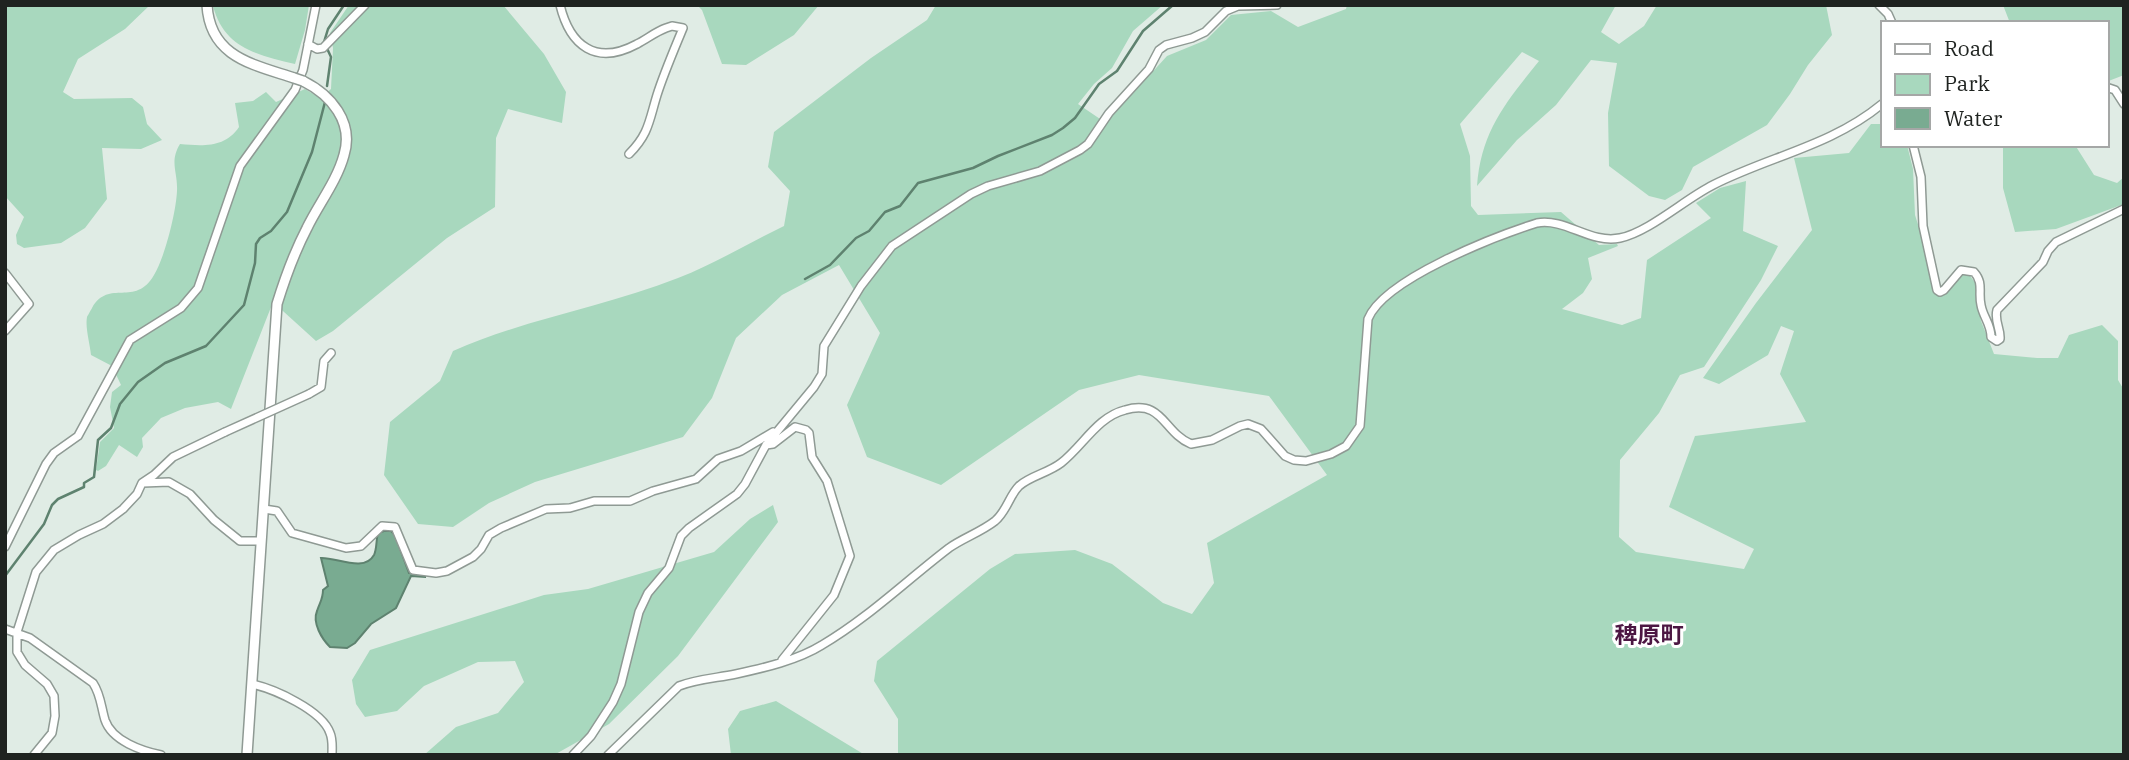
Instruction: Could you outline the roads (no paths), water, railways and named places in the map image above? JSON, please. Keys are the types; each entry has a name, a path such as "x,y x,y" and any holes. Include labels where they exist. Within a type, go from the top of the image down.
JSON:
{"street":[{"path":"207,5 214,36 225,49 240,59 319,89 334,104 344,128 345,154 288,269 277,304 247,755"},
{"path":"5,547 46,464 54,453 78,436 130,340 181,308 198,288 240,166 295,90 316,5"},
{"path":"308,44 317,49 326,46 365,5"},
{"path":"560,5 565,25 572,36 582,46 593,51 625,49 666,27 683,28 657,94 650,127 642,141 629,154"},
{"path":"573,755 598,728 613,702 621,684 639,612 648,593 669,568 681,536 737,494 766,445 814,387 822,374 824,346 861,286 892,246 971,194 1040,170 1080,150 1088,144 1109,113 1149,69 1159,50 1166,45 1205,32 1226,11 1238,6 1278,5"},
{"path":"1879,5 1891,21"},
{"path":"2108,88 2115,90 2124,104"},
{"path":"608,755 679,686 691,681 739,674 781,662 821,646 949,549 992,523 1008,506 1017,488 1058,466 1102,421 1120,411 1149,408 1160,415 1177,436 1191,444 1212,440 1240,426 1248,425 1261,429 1285,456 1294,460 1306,461 1331,454 1346,446 1360,426 1368,319 1372,309 1404,283 1436,265 1537,223 1554,223 1609,239 1634,233 1711,186 1822,141 1848,128 1881,105"},
{"path":"1914,147 1922,177 1923,226 1937,290 1944,290 1961,270 1974,272 1981,284 1980,303 1990,322 1991,337 1997,341 2000,334 1995,317 1997,310 2043,262 2056,242 2124,209"},
{"path":"5,273 29,304 5,331"},
{"path":"34,755 52,733 54,696 47,684 20,660 16,644 17,632 36,572 42,562 54,550 103,524 123,509 137,494 142,483 173,457 321,387 324,361 331,353"},
{"path":"264,509 277,511 292,533 299,537 346,548 361,546 382,526 395,527 413,570 436,573 447,571 473,557 489,535 501,528 546,509 570,508 594,501 629,500 696,479 718,459 741,451 779,427"},
{"path":"766,445 773,444 794,427 809,433 813,457 827,481 850,556 834,595 781,662"},
{"path":"142,483 169,482 190,494 214,520 240,541 261,541"},
{"path":"5,629 30,638 93,683 99,692 108,728 114,735 161,755"},
{"path":"252,684 270,688 320,718 330,733 332,755"}],"water":[{"path":"391,531 395,535 409,573 425,574 425,577 411,576 396,608 371,624 355,643 347,648 330,647 321,635 316,621 323,590 328,586 321,558 364,563 374,555 378,533"}],"waterway":[{"path":"327,86 331,57 324,42 328,29 344,5"},
{"path":"805,279 830,265 856,238 869,231 885,212 900,206 918,183 973,168 1063,128 1075,118 1099,84 1117,71 1143,31 1173,5"},
{"path":"5,576 44,524 52,505 58,499 84,487 84,483 94,477 98,440 111,428 120,404 138,382 165,363 206,346 244,305 255,263 256,244 287,212 312,152 325,102"}],"district":[{"name":"稗原町","path":"1649,635"}]}
